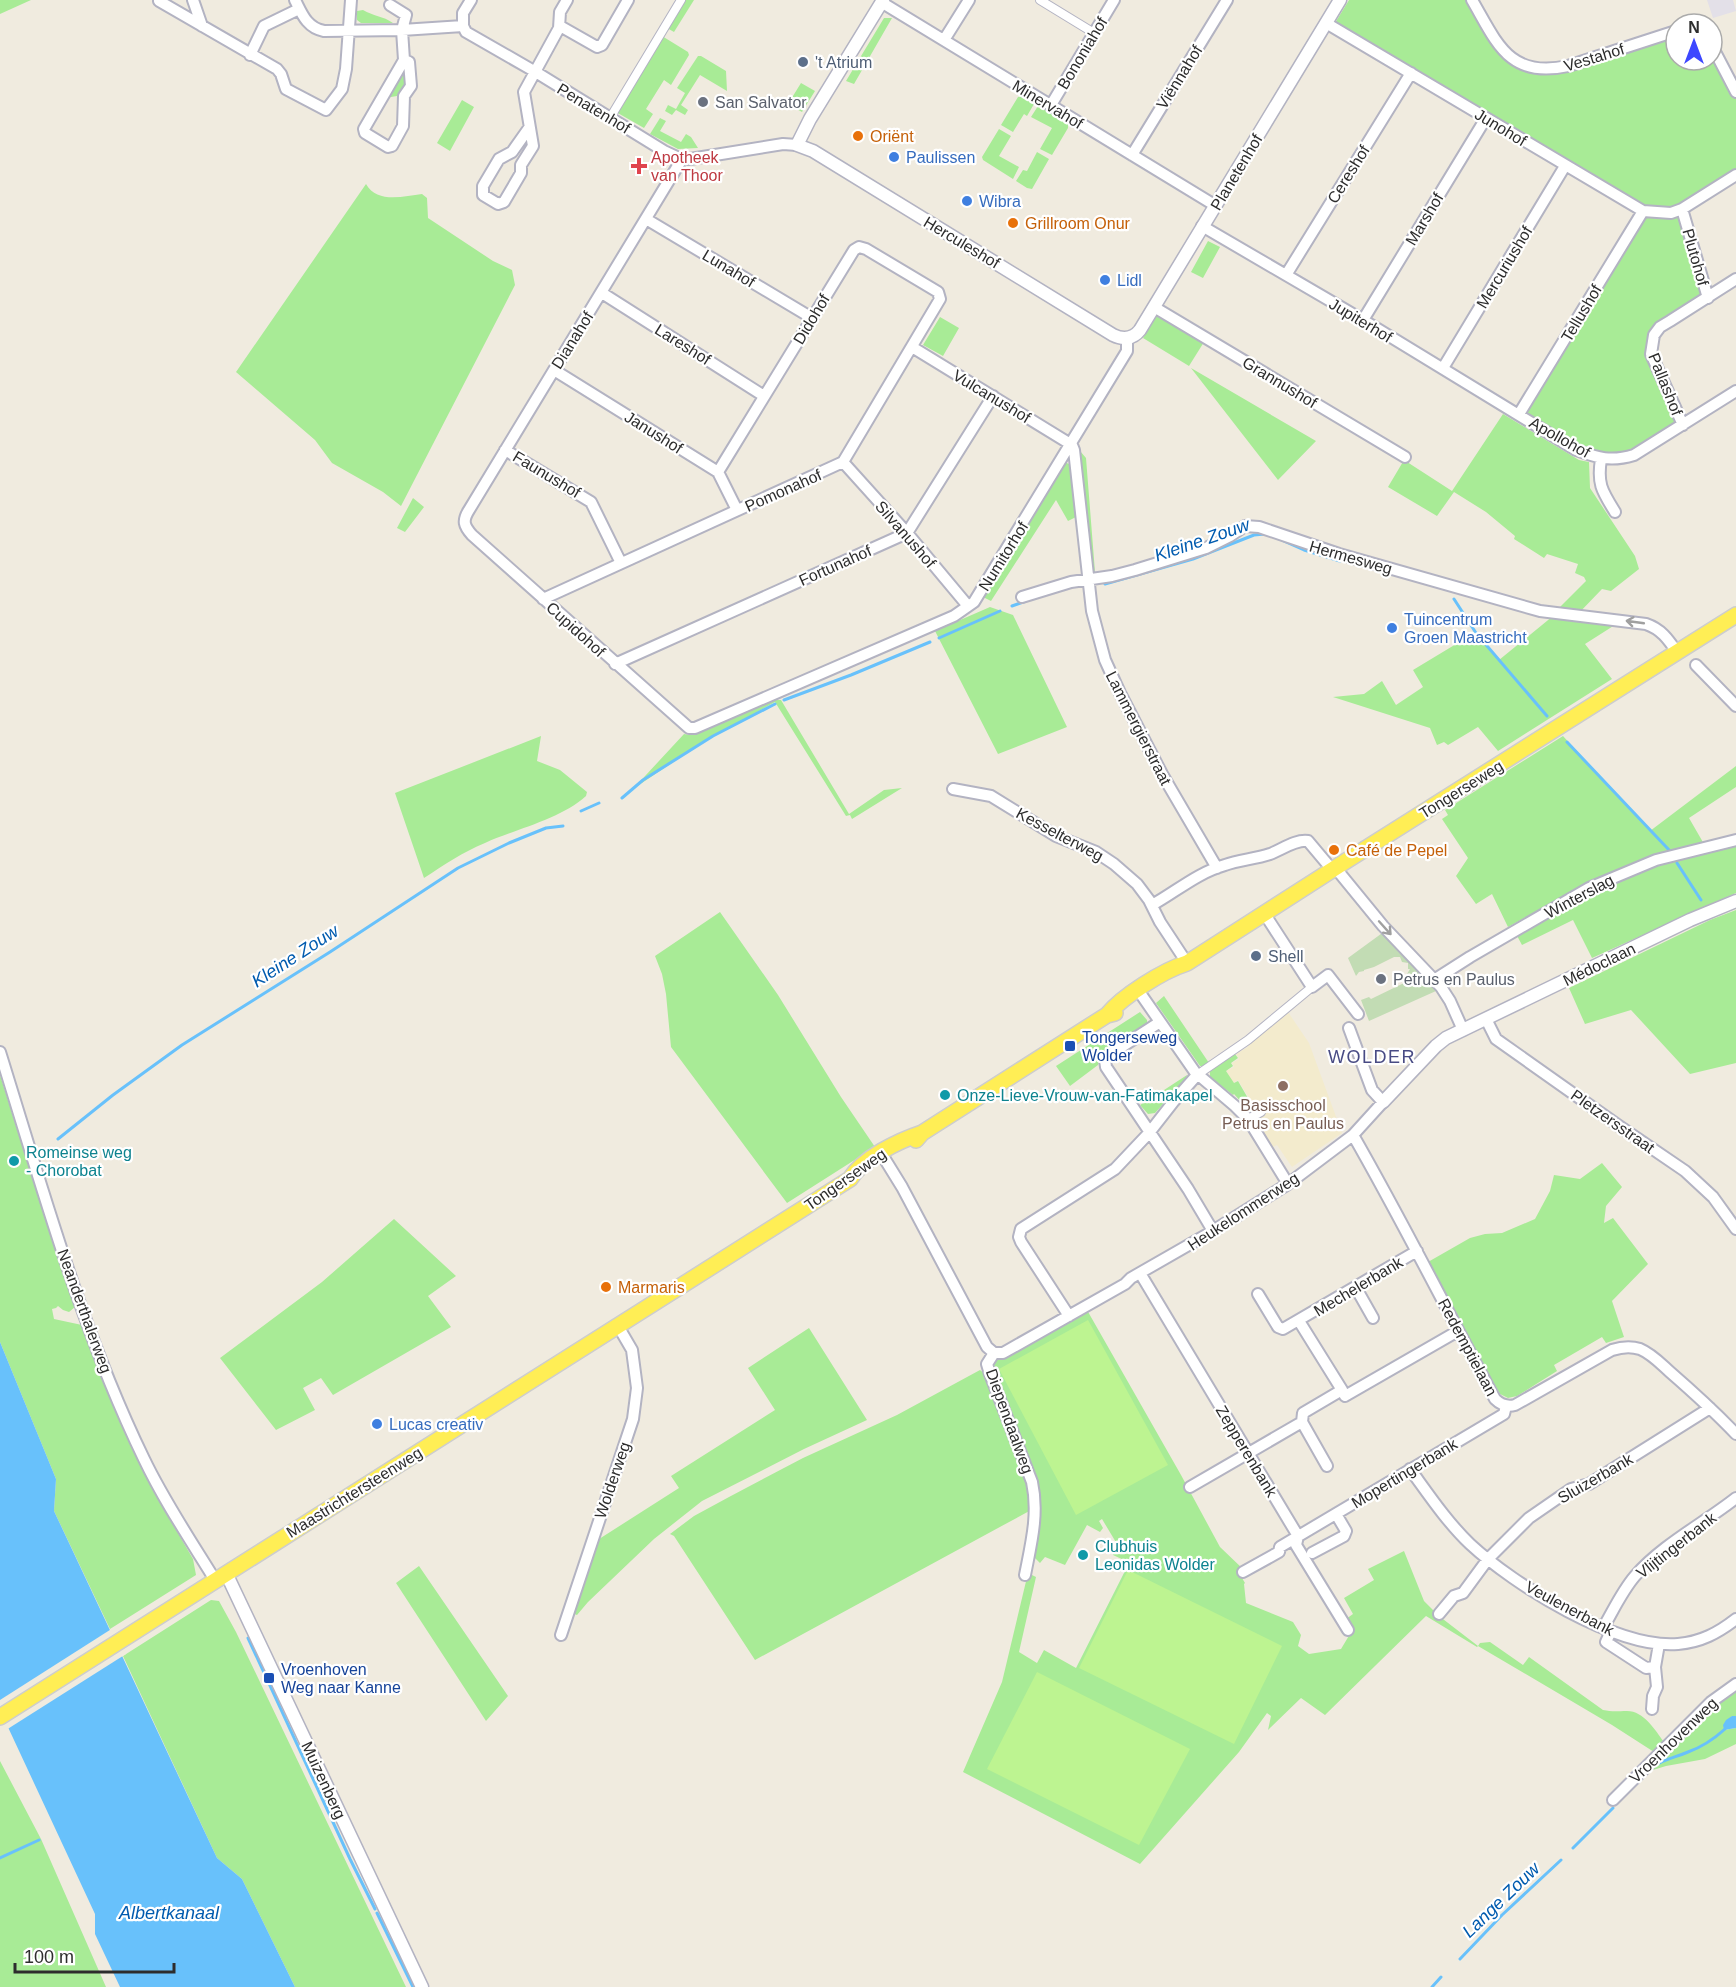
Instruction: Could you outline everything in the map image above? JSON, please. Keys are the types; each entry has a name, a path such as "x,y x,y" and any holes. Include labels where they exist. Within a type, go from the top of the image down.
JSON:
{"main road":[{"name":"Tongerseweg","path":"739,1248 850,1179 860,1178 884,1157 907,1149 922,1133 1107,1015 1122,1010 1140,994 1178,975 1187,963 1264,913 1736,615"},
{"name":"Maastrichtersteenweg","path":"0,1717 739,1248"}],"street":[{"path":"162,0 159,1 277,69 286,88 326,110 342,88 350,30 351,0"},
{"path":"193,0 202,26"},
{"path":"250,55 264,26 297,4 309,25 324,31 402,30 463,26 464,14 471,0"},
{"path":"529,128 512,152 499,159 483,186 483,195 498,204 504,202 521,173 520,165 533,146 524,92 560,26 560,12 567,0"},
{"path":"560,26 597,47 603,45 628,0"},
{"path":"613,119 613,113 681,0"},
{"path":"944,40 969,0"},
{"path":"1040,0 1094,33"},
{"name":"Bononiahof","path":"1051,105 1114,0"},
{"name":"Viënnahof","path":"1132,155 1227,0"},
{"name":"Planetenhof","path":"1127,338 1138,333 1154,308 1340,0"},
{"name":"Vestahof","path":"1474,0 1501,49 1520,63 1534,68 1552,69 1568,66 1664,35"},
{"path":"682,159 705,158 787,143 797,145 810,119 882,1"},
{"name":"Minervahof","path":"882,1 1216,206"},
{"path":"390,5 406,15 402,30 404,60 364,129 365,133 388,147 392,146 403,126 404,96 411,86 409,62 404,60"},
{"name":"Junohof","path":"1326,23 1643,212 1671,213 1682,209"},
{"name":"Penatenhof","path":"463,26 466,32 664,151 682,159"},
{"path":"1724,69 1736,92"},
{"name":"Cereshof","path":"1286,275 1411,73"},
{"name":"Marshof","path":"1363,320 1486,118"},
{"name":"Herculeshof","path":"797,145 813,152 1113,335 1127,338"},
{"name":"Dianahof","path":"464,521 682,159"},
{"name":"Mercuriushof","path":"1443,368 1565,166"},
{"name":"Plutohof","path":"1708,298 1682,209 1736,175"},
{"name":"Tellushof","path":"1519,414 1643,212"},
{"name":"Lunahof","path":"646,219 812,318"},
{"name":"Jupiterhof","path":"1202,226 1519,414"},
{"name":"Didohof","path":"718,472 854,250 859,247 938,292 940,299 912,347"},
{"name":"Pallashof","path":"1683,425 1651,354 1654,334 1660,327 1736,279"},
{"name":"Lareshof","path":"602,293 764,396"},
{"name":"Grannushof","path":"1154,308 1405,457"},
{"name":"Numitorhof","path":"695,728 944,621 978,597 1127,351 1127,338"},
{"path":"843,462 912,347"},
{"name":"Vulcanushof","path":"912,347 1072,445"},
{"name":"Janushof","path":"554,370 718,472"},
{"name":"Apollohof","path":"1519,414 1576,450 1601,459 1621,459 1634,455 1736,391"},
{"path":"907,533 993,396"},
{"name":"Lammergierstraat","path":"1072,445 1094,620 1105,660 1168,784 1217,868"},
{"name":"Faunushof","path":"505,450 591,502 621,563"},
{"name":"Apollohof","path":"1601,459 1598,476 1603,491 1615,512"},
{"name":"Pomonahof","path":"543,599 843,462"},
{"name":"Silvanushof","path":"843,462 968,606"},
{"path":"718,472 736,510"},
{"name":"Cupidohof","path":"464,521 472,535 615,664 685,726 695,728"},
{"name":"Hermesweg","path":"1022,597 1071,582 1135,570 1191,553 1221,541 1245,526 1252,526 1339,554 1540,611 1631,621 1652,626 1667,637 1677,652"},
{"name":"Fortunahof","path":"615,664 907,533"},
{"path":"1696,664 1736,706"},
{"name":"Kesselterweg","path":"953,789 991,796 1056,836 1106,858 1137,884 1187,963"},
{"name":"Winterslag","path":"1434,980 1589,888 1656,860 1736,840"},
{"path":"1152,905 1191,879 1226,864 1261,857 1298,841 1310,842 1339,872 1383,926 1434,980 1450,1001 1463,1030"},
{"name":"Médoclaan","path":"1463,1030 1690,920 1736,901"},
{"path":"1264,913 1316,983"},
{"path":"1068,1316 1021,1242 1019,1237 1021,1229 1111,1173 1149,1133 1197,1075 1248,1040 1328,975 1358,1014"},
{"path":"1140,994 1197,1075 1248,1119 1288,1184"},
{"name":"Pletzersstraat","path":"1486,1019 1496,1039 1685,1171 1713,1197 1736,1229"},
{"path":"1160,1022 1109,1055 1105,1060 1106,1067 1187,1187 1213,1231"},
{"path":"1349,1028 1372,1090 1383,1102"},
{"name":"Heukelommerweg","path":"994,1353 1001,1353 1125,1284 1288,1184 1353,1135 1436,1046 1463,1030"},
{"name":"Neanderthalerweg","path":"0,1052 83,1316 119,1405 145,1461 200,1557 220,1577"},
{"path":"1248,1119 1261,1112"},
{"name":"Redemptielaan","path":"1353,1135 1495,1399 1506,1406 1515,1405 1612,1350 1625,1347 1639,1349 1650,1355 1736,1434"},
{"name":"Diependaalweg","path":"884,1157 987,1347 994,1353 987,1364 1034,1491 1036,1513 1025,1575"},
{"name":"Mechelerbank","path":"1258,1294 1279,1329 1285,1329 1417,1251"},
{"name":"Zepperenbank","path":"1140,1273 1298,1536 1296,1545 1348,1630"},
{"path":"1356,1288 1373,1318"},
{"name":"Mechelerbank","path":"1299,1321 1342,1390"},
{"name":"Wolderweg","path":"561,1635 633,1419 638,1388 632,1350 618,1326"},
{"path":"1327,1466 1302,1422 1303,1413 1342,1390 1345,1396 1458,1331"},
{"name":"Mopertingerbank","path":"1243,1572 1279,1552 1281,1547 1298,1536 1504,1414 1506,1406"},
{"name":"Sluizerbank","path":"1488,1559 1529,1518 1571,1489 1589,1484 1710,1408"},
{"path":"1190,1487 1302,1422"},
{"name":"Veulenerbank","path":"1410,1469 1447,1519 1469,1543 1488,1559 1560,1606 1607,1630 1659,1644 1678,1644 1705,1639 1736,1619"},
{"name":"Vlijtingerbank","path":"1607,1630 1630,1583 1640,1571 1736,1498"},
{"path":"1312,1553 1344,1536 1346,1532 1336,1514"},
{"path":"1439,1614 1454,1596 1463,1593 1488,1559"},
{"name":"Muizenberg","path":"220,1577 422,1987"},
{"path":"1607,1630 1606,1642 1646,1668 1655,1667"},
{"path":"1652,1709 1653,1696 1657,1687 1655,1667 1659,1644"},
{"name":"Vroenhovenweg","path":"1613,1800 1711,1702 1736,1684"}],"shaded area":[{"path":"1707,0 1733,0 1736,11 1724,15 1724,12 1711,12"},
{"name":"Basisschool Petrus en Paulus","path":"1288,1012 1309,1043 1342,1133 1292,1167 1277,1145 1273,1147 1252,1114 1257,1111 1238,1080 1233,1083 1226,1071 1234,1067 1232,1063 1239,1059 1236,1054 1248,1047 1246,1044"}],"green space":[{"path":"0,0 31,0 0,14"},
{"path":"683,0 694,0 674,32 667,28"},
{"path":"1349,0 1467,0 1495,50 1512,64 1532,71 1664,35 1664,72 1723,72 1736,96 1736,171 1671,211 1650,211 1335,23"},
{"path":"363,10 393,23 361,23 357,20 357,11"},
{"path":"884,18 892,18 854,84 846,81"},
{"path":"662,36 688,52 689,55 671,85 664,80 646,109 653,114 644,128 616,112"},
{"path":"698,56 726,71 727,91 700,75 681,105 688,110 685,115 676,110 672,115 665,111 668,105 676,109 685,93 677,88"},
{"path":"402,68 407,87 403,95 385,98"},
{"path":"801,83 815,91 802,112 788,104"},
{"path":"1023,96 1034,104 1027,116 1024,114 1013,132 1001,125 1018,97"},
{"path":"462,100 474,107 450,151 437,143"},
{"path":"1038,106 1068,124 1068,128 1052,155 1040,149 1052,128 1031,117"},
{"path":"660,118 666,121 660,131 681,142 686,134 691,137 698,148 678,149 650,134"},
{"path":"999,129 1011,136 999,156 1019,167 1013,179 983,160 982,157"},
{"path":"1037,152 1049,159 1032,189 1027,188 1016,181 1023,170 1027,171"},
{"path":"366,184 377,194 384,196 422,194 427,198 428,218 493,261 512,270 515,285 401,506 383,492 332,463 315,440 236,372"},
{"path":"1681,213 1705,297 1649,336 1679,424 1634,452 1619,457 1577,447 1523,413 1645,215"},
{"path":"1208,241 1220,247 1203,278 1191,272"},
{"path":"1158,314 1204,342 1189,366 1143,338"},
{"path":"940,317 959,328 943,356 923,345"},
{"path":"1191,368 1316,441 1278,480"},
{"path":"1503,414 1579,460 1589,462 1590,488 1635,556 1639,569 1611,591 1602,589 1577,615 1558,609 1586,581 1584,577 1575,573 1578,564 1547,554 1544,558 1514,539 1515,536 1486,512 1454,492 1437,516 1388,487 1404,460 1452,491"},
{"path":"1080,451 1086,458 1095,572 1091,565"},
{"path":"1064,462 1072,465 1076,517 1068,521 1056,500 991,601 981,596"},
{"path":"413,498 424,507 405,532 397,528"},
{"path":"990,607 1013,615 1067,727 998,754 935,631"},
{"path":"1553,616 1618,623 1585,644 1612,679 1498,751 1478,727 1448,745 1444,742 1437,745 1430,728 1333,697 1364,694 1382,681 1396,705 1423,687 1413,670 1476,632 1499,660"},
{"path":"772,700 781,700 849,814 884,790 902,788 852,819 850,815 846,816 775,702 697,746 633,789 684,734 690,735"},
{"path":"541,736 537,761 560,770 587,792 586,796 551,817 469,850 424,878 395,793"},
{"path":"1563,736 1650,831 1736,766 1736,787 1689,818 1704,844 1582,886 1508,927 1492,894 1476,904 1456,876 1468,858 1442,819 1448,815 1445,810"},
{"path":"1736,843 1736,893 1592,958 1573,920 1522,945 1515,932 1571,900 1641,867"},
{"path":"1736,910 1736,1063 1690,1074 1631,1010 1585,1024 1569,988 1710,920"},
{"path":"720,912 778,995 875,1147 787,1203 671,1047 666,994 655,956"},
{"path":"1385,931 1436,991 1369,1021 1361,1000 1369,997 1371,999 1404,983 1407,986 1414,982 1410,973 1407,974 1410,969 1408,969 1408,963 1402,962 1400,957 1394,957 1359,972 1356,976 1348,958"},
{"path":"1164,996 1209,1063 1205,1066 1200,1066 1156,1003"},
{"path":"1140,1012 1147,1020 1147,1024 1104,1052 1098,1065 1070,1086 1056,1066"},
{"path":"1235,1054 1238,1058 1226,1071 1234,1083 1238,1081 1256,1112 1252,1114 1234,1094 1210,1077 1210,1071"},
{"path":"0,1075 76,1302 75,1307 69,1312 58,1306 52,1309 54,1319 82,1325 117,1411 175,1528 193,1559 196,1575 110,1629 54,1511 56,1479 0,1342"},
{"path":"1187,1075 1186,1079 1167,1100 1161,1092"},
{"path":"1158,1094 1164,1103 1155,1113 1148,1114 1140,1105"},
{"path":"1602,1163 1622,1187 1606,1206 1604,1223 1613,1218 1648,1264 1612,1301 1624,1337 1606,1343 1602,1337 1554,1365 1557,1371 1517,1396 1508,1398 1500,1394 1428,1262 1470,1238 1502,1233 1535,1219 1550,1191 1554,1175 1580,1179"},
{"path":"394,1219 456,1276 428,1296 451,1327 333,1395 321,1378 303,1388 315,1410 276,1430 220,1358 322,1282"},
{"path":"1087,1310 1220,1547 1243,1569 1239,1573 1245,1583 1246,1603 1293,1622 1301,1635 1298,1646 1309,1654 1341,1649 1353,1629 1346,1619 1353,1614 1344,1598 1374,1580 1368,1569 1404,1551 1424,1601 1439,1616 1478,1646 1426,1616 1325,1715 1301,1698 1268,1730 1271,1716 1267,1713 1239,1752 1140,1864 963,1772 1002,1682 1028,1573 1036,1577 1019,1652 1037,1663 1044,1650 1076,1668 1127,1567 1124,1565 1126,1561 1113,1555 1117,1544 1102,1519 1099,1521 1103,1528 1100,1532 1087,1525 1065,1565 1045,1557 1040,1563 1034,1557 1039,1505 993,1369 993,1362"},
{"path":"1088,1320 1168,1465 1076,1515 999,1369"},
{"path":"809,1328 867,1420 702,1501 654,1539 577,1615 572,1613 596,1541 679,1488 671,1476 775,1410 748,1368"},
{"path":"980,1370 985,1374 1029,1486 1033,1509 755,1660 674,1536 670,1534 694,1516 729,1497 803,1458 897,1415"},
{"path":"419,1566 508,1696 486,1721 396,1583"},
{"path":"1128,1570 1282,1646 1234,1744 1079,1668"},
{"path":"211,1600 219,1601 236,1632 406,1987 295,1987 242,1879 217,1858 123,1656"},
{"path":"1490,1642 1523,1665 1529,1657 1603,1710 1639,1714 1664,1742 1654,1752 1478,1646 1480,1643"},
{"path":"1037,1672 1190,1749 1139,1845 987,1769"},
{"path":"1736,1688 1736,1716 1732,1716 1724,1730 1736,1728 1736,1744 1705,1759 1643,1773"},
{"path":"0,1761 41,1839 106,1987 0,1987"}],"water":[{"name":"Albertkanaal","path":"0,1342 56,1479 54,1511 217,1858 242,1879 295,1987 120,1987 95,1934 95,1914 0,1710"},
{"path":"1732,1716 1736,1716 1736,1728 1724,1730 1723,1725"}],"pier":[{"path":"113,1628 126,1654 6,1730 0,1717 0,1700"}],"waterway":[{"name":"Kleine Zouw","path":"1105,584 1193,559 1254,535 1265,534"},
{"name":"Kleine Zouw","path":"1277,538 1304,550 1340,561"},
{"name":"Kleine Zouw","path":"1454,599 1476,633 1547,716"},
{"name":"Kleine Zouw","path":"1012,606 1026,601"},
{"name":"Kleine Zouw","path":"939,638 1000,611"},
{"name":"Kleine Zouw","path":"784,700 930,642"},
{"name":"Kleine Zouw","path":"622,798 643,780 713,736 775,704"},
{"name":"Kleine Zouw","path":"1567,742 1670,851"},
{"name":"Kleine Zouw","path":"581,811 599,803"},
{"name":"Kleine Zouw","path":"58,1139 113,1095 182,1045 458,868 546,828 563,826"},
{"name":"Kleine Zouw","path":"1677,863 1701,900"},
{"path":"248,1638 375,1909"},
{"name":"Lange Zouw","path":"1652,1767 1698,1748 1725,1729"},
{"name":"Lange Zouw","path":"1573,1848 1613,1808"},
{"path":"0,1858 39,1840"},
{"name":"Lange Zouw","path":"1460,1959 1502,1915 1561,1860"},
{"path":"377,1913 413,1987"},
{"name":"Lange Zouw","path":"1432,1987 1441,1977"}],"place":[{"name":"'t Atrium","path":"803,62"},
{"name":"San Salvator","path":"703,102"},
{"name":"Oriënt","path":"858,136"},
{"name":"Paulissen","path":"894,157"},
{"name":"Apotheek van Thoor","path":"639,166"},
{"name":"Wibra","path":"967,201"},
{"name":"Grillroom Onur","path":"1013,223"},
{"name":"Lidl","path":"1105,280"},
{"name":"Tuincentrum Groen Maastricht","path":"1392,628"},
{"name":"Café de Pepel","path":"1334,850"},
{"name":"Shell","path":"1256,956"},
{"name":"Petrus en Paulus","path":"1381,979"},
{"name":"Tongerseweg Wolder","path":"1070,1046"},
{"name":"Basisschool Petrus en Paulus","path":"1283,1086"},
{"name":"Onze-Lieve-Vrouw-van-Fatimakapel","path":"945,1095"},
{"name":"Romeinse weg - Chorobat","path":"14,1161"},
{"name":"Marmaris","path":"606,1287"},
{"name":"Lucas creativ","path":"377,1424"},
{"name":"Clubhuis Leonidas Wolder","path":"1083,1555"},
{"name":"Vroenhoven Weg naar Kanne","path":"269,1678"}],"district":[{"name":"WOLDER","path":"1372,1057"}]}
